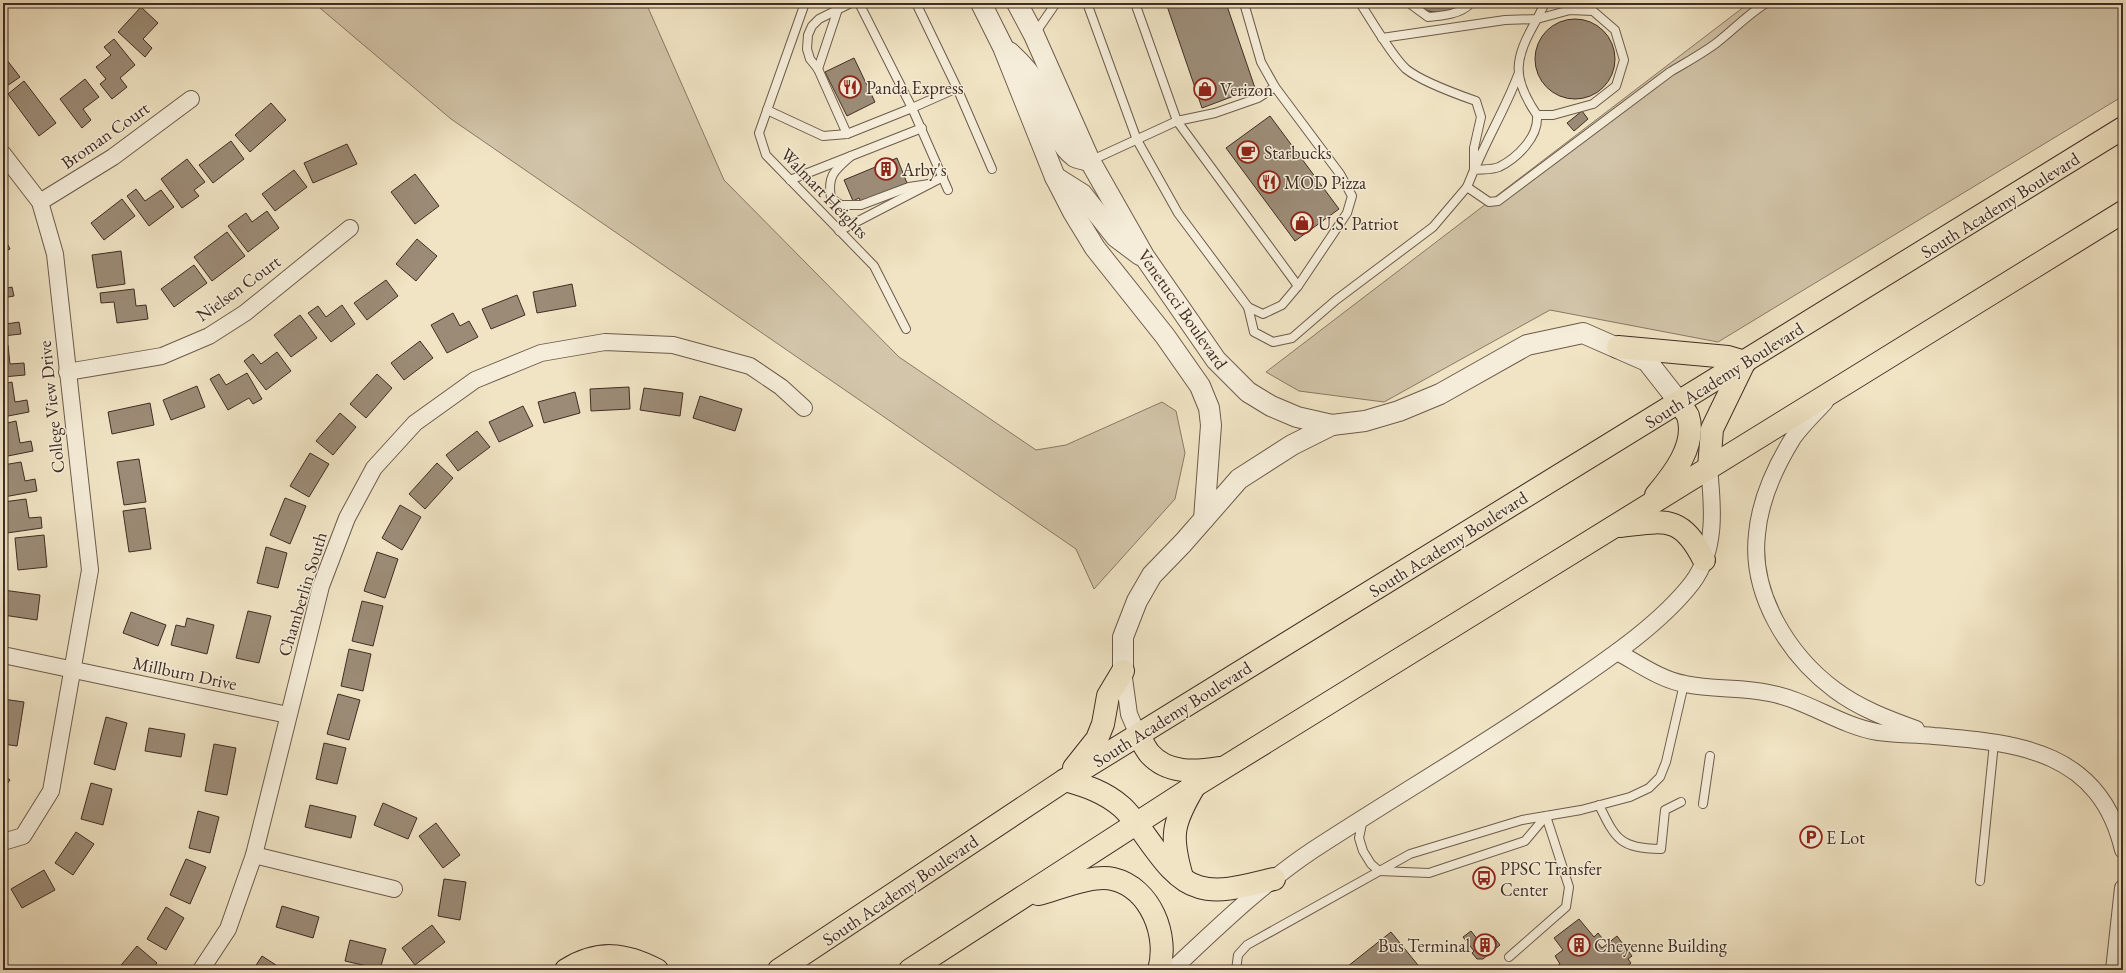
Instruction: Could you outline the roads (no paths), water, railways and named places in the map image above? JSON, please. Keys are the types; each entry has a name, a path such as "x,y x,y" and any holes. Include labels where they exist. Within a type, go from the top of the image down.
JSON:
{"highway":[{"name":"South Academy Boulevard","path":"779,970 1065,780 1680,403 2123,128"},
{"path":"910,970 1136,822 1224,767 2123,212"},
{"path":"1618,347 1728,357 1745,362 1712,429 1709,468"},
{"path":"1647,506 1672,476 1685,452 1690,430 1688,416 1680,403"},
{"path":"1615,526 1660,522 1675,525 1687,532 1704,560"},
{"path":"1123,671 1108,696 1103,724 1096,739 1065,780 1103,793 1122,807 1136,822 1165,861 1182,878 1199,887 1223,889 1274,879"},
{"path":"1138,735 1149,753 1161,763 1177,770 1200,770 1224,767"},
{"path":"1182,878 1174,849 1175,830 1182,808 1196,785"},
{"path":"1018,900 1091,880 1113,879 1131,887 1145,900 1154,915 1161,935 1162,958 1159,970"},
{"path":"566,970 589,959 604,956 624,956 640,961 657,970"}],"street":[{"name":"Venetucci Boulevard","path":"981,3 1002,47 1055,177 1072,212 1095,248 1165,336 1200,386 1209,408 1211,425 1204,519"},
{"name":"Venetucci Boulevard","path":"1017,3 1034,36 1090,162 1144,256 1216,360 1248,392 1271,406 1298,417 1332,425 1365,421 1399,412 1440,394 1527,345 1583,333 1618,347 1647,361 1680,403"},
{"path":"1002,47 1032,76 1042,95 1051,121 1064,145 1076,157 1090,162"},
{"name":"Broman Court","path":"40,202 113,157 191,98"},
{"name":"College View Drive","path":"3,154 40,202 55,254 90,570 74,669"},
{"path":"1055,177 1082,194 1116,237 1144,256"},
{"name":"Nielsen Court","path":"67,372 162,356 209,336 245,313 350,228"},
{"name":"Chamberlin South","path":"201,970 228,929 254,856 321,586 347,518 374,468 415,423 475,380 542,353 605,342 672,344 750,366 781,388 804,408"},
{"path":"1838,387 1794,437 1776,470 1763,502 1756,534 1756,560 1761,585 1771,613 1788,642 1812,671 1835,690 1860,706 1889,720 1935,736"},
{"path":"1138,735 1129,714 1123,671 1123,637 1137,601 1152,575 1239,479 1292,445 1332,425"},
{"path":"1172,970 1274,879 1312,852 1531,712 1617,652 1670,608 1693,582 1704,560 1712,534 1713,515 1709,468"},
{"path":"1617,652 1651,671 1684,684 1770,693 1800,702 1851,726 1878,732 1935,736 2026,748 2041,753 2059,761 2078,773 2094,788 2108,809 2118,830 2123,850"},
{"name":"Millburn Drive","path":"3,656 74,669 288,716"},
{"path":"3,842 23,836 51,791 74,669"},
{"path":"254,856 394,889"},
{"path":"2114,970 2123,888"}],"lane":[{"name":"Walmart Heights","path":"805,3 759,133 766,155 874,266 906,328"},
{"path":"847,134 818,69 810,59 807,49 808,35 812,26 819,19 858,3 922,128 948,190"},
{"path":"916,3 957,88 992,169"},
{"path":"1034,36 1056,3"},
{"path":"1087,3 1137,140 1178,213 1248,307 1254,332 1272,342 1292,338 1336,300 1433,227 1467,187 1488,137 1512,92 1518,75 1524,41 1545,3"},
{"path":"1135,3 1177,121 1298,286"},
{"path":"1244,3 1261,62 1276,88 1340,174 1352,196 1347,213 1298,286 1282,305 1263,314 1248,307"},
{"path":"1360,3 1382,38 1406,69 1442,88 1476,101 1481,116 1474,148 1474,170"},
{"path":"1409,3 1428,17 1445,16 1466,9 1471,3"},
{"path":"1467,187 1489,202 1498,201 1670,72 1716,43 1749,14 1766,3"},
{"path":"1382,38 1505,20 1537,19 1570,10 1593,12 1615,30 1624,60 1616,86 1593,104 1553,115 1537,115"},
{"path":"818,69 837,12"},
{"path":"1474,170 1498,167 1520,153 1538,123 1537,115 1524,95 1518,75"},
{"path":"767,110 823,136 847,134 957,88"},
{"path":"1090,162 1177,121 1215,113 1258,98 1276,88"},
{"path":"790,180 922,128"},
{"path":"851,156 833,171 829,185 831,198 841,205 861,205 909,187 929,184"},
{"path":"839,230 943,177"},
{"path":"1236,970 1238,955 1247,945 1410,854 1522,820 1599,806 1630,797 1649,788 1660,777 1666,762 1684,684"},
{"path":"1980,881 1994,744"},
{"path":"1703,804 1710,756"},
{"path":"1599,806 1612,832 1622,842 1640,848 1660,849 1664,810 1681,802"},
{"path":"1363,819 1359,838 1363,851 1371,864 1379,872 1429,873 1525,841 1546,816"},
{"path":"1509,957 1566,908 1569,886 1546,816"}],"place":[{"name":"Panda Express","path":"850,87"},
{"name":"Verizon","path":"1205,89"},
{"name":"Starbucks","path":"1248,152"},
{"name":"Arby's","path":"886,169"},
{"name":"MOD Pizza","path":"1269,182"},
{"name":"U.S. Patriot","path":"1302,223"},
{"name":"E Lot","path":"1811,837"},
{"name":"PPSC Transfer Center","path":"1484,878"},
{"name":"Bus Terminal","path":"1485,945"},
{"name":"Cheyenne Building","path":"1579,945"}]}
